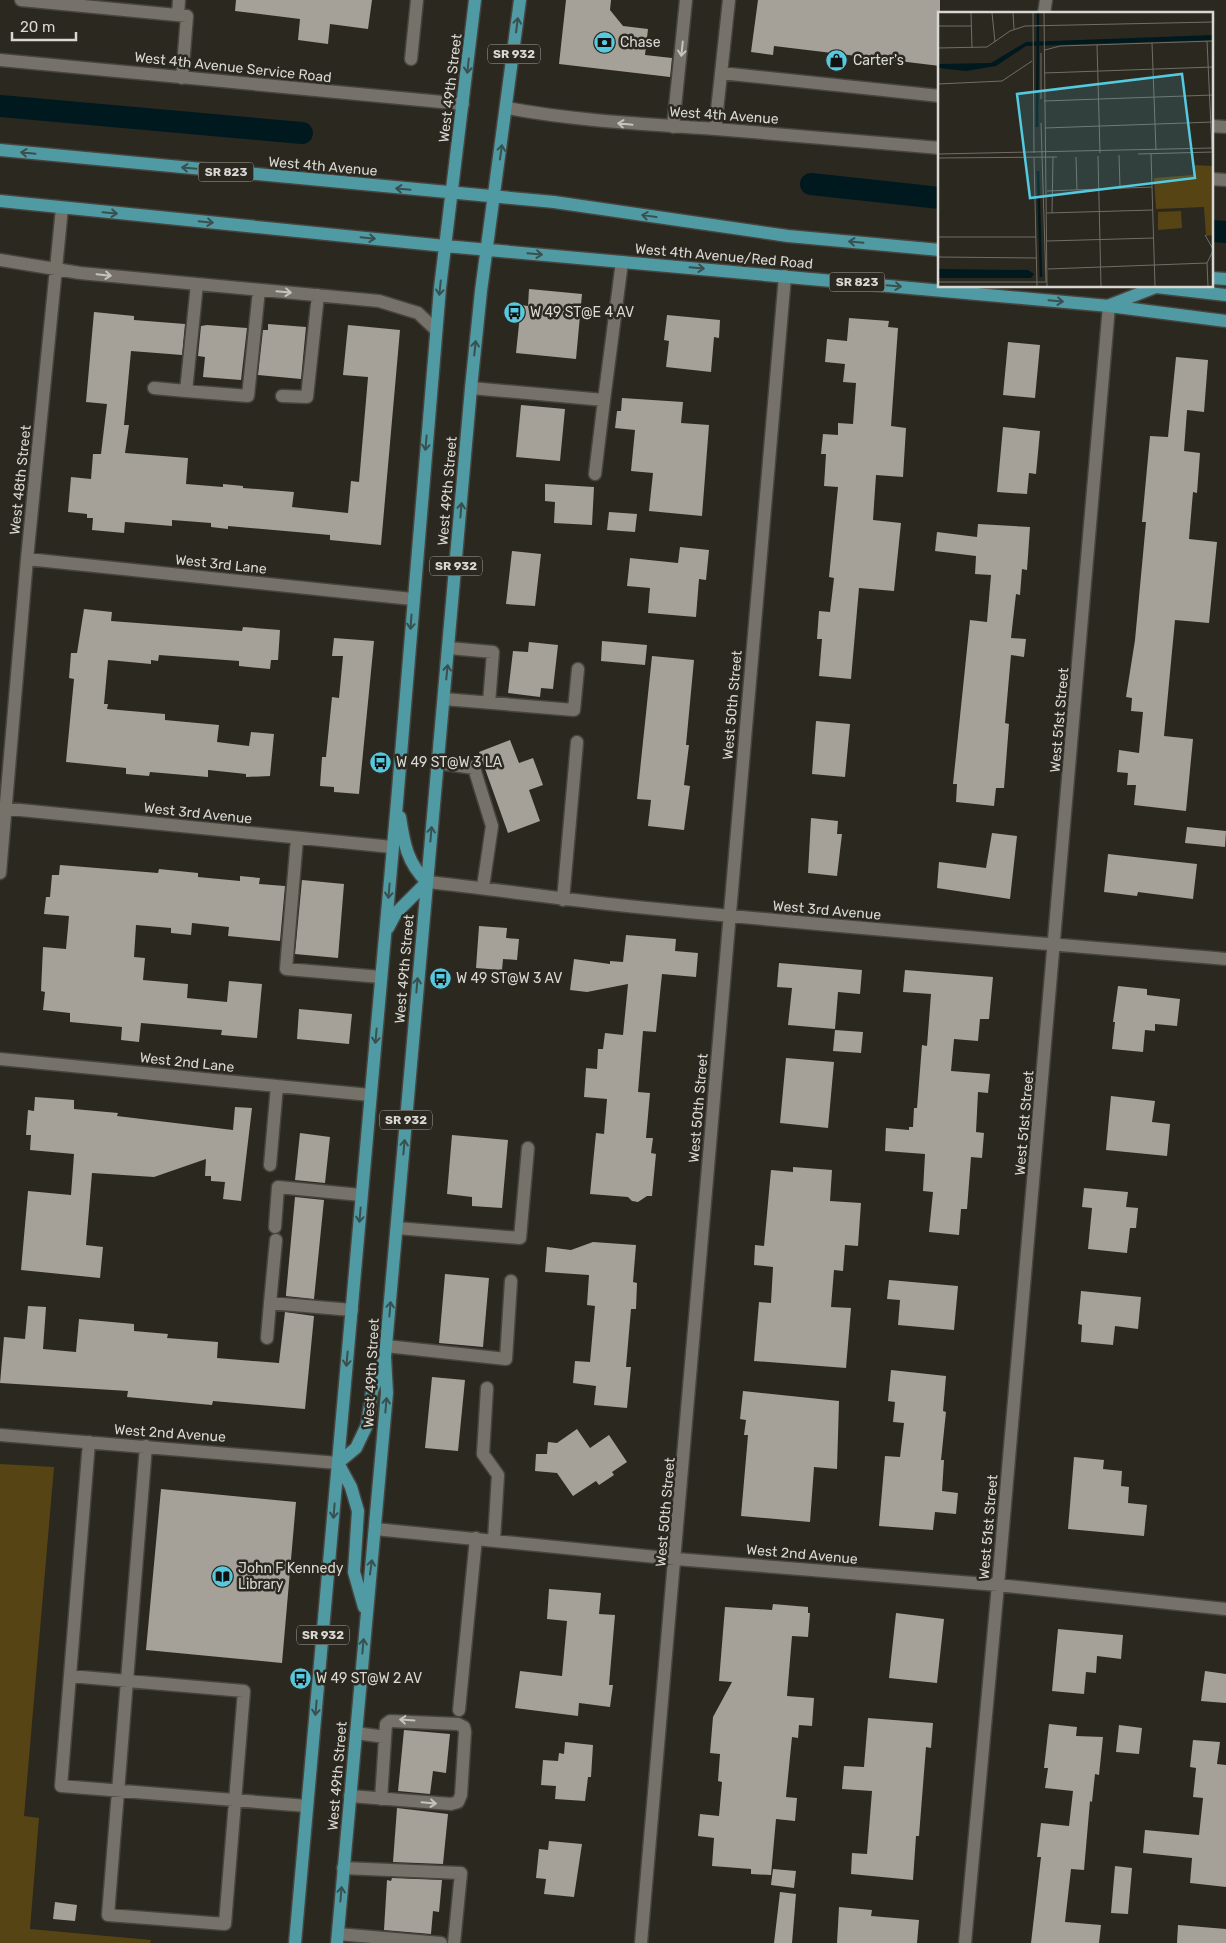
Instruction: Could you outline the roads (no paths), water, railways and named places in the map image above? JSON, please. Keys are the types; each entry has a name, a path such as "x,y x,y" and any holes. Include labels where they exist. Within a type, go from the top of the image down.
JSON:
{"main road":[{"name":"West 49th Street","path":"295,1943 397,802 412,599 436,330 475,0"},
{"name":"West 49th Street","path":"337,1938 387,1393 386,1351 471,388 520,0"},
{"name":"West 4th Avenue","path":"0,150 495,197"},
{"name":"West 4th Avenue/Red Road","path":"495,197 554,202 788,236 938,250"},
{"name":"SR 823","path":"0,201 487,250"},
{"name":"West 4th Avenue/Red Road","path":"487,250 1109,306 1226,321"},
{"path":"1109,306 1154,288"},
{"path":"1165,288 1226,295"},
{"path":"385,935 396,913 427,882 414,870 407,852 397,802"},
{"path":"366,1615 354,1572 358,1511 352,1486 338,1463 356,1448 367,1425 372,1392 386,1351"}],"street":[{"path":"21,0 188,16 182,78"},
{"path":"178,15 180,0"},
{"path":"411,59 417,0"},
{"path":"673,126 686,0"},
{"path":"715,129 728,0"},
{"name":"West 4th Avenue Service Road","path":"0,60 464,104"},
{"path":"721,73 938,96"},
{"name":"West 4th Avenue","path":"507,108 549,116 631,125 715,129 938,148"},
{"name":"West 48th Street","path":"0,874 2,808 62,208"},
{"path":"0,260 196,284 391,303 418,313 436,330"},
{"path":"595,474 622,262"},
{"name":"West 50th Street","path":"641,1943 676,1559 729,916 786,276"},
{"path":"186,391 196,284"},
{"path":"154,388 248,396 259,290"},
{"path":"282,396 308,397 318,295"},
{"name":"West 51st Street","path":"965,1943 1055,945 1109,306"},
{"path":"471,388 604,400"},
{"name":"West 3rd Lane","path":"27,559 412,599"},
{"path":"449,648 493,652 488,703"},
{"path":"444,699 574,710 578,669"},
{"path":"563,900 577,742"},
{"path":"438,762 474,768 492,826 484,888"},
{"name":"West 3rd Avenue","path":"2,808 392,847"},
{"path":"297,838 286,969 381,977"},
{"name":"West 3rd Avenue","path":"427,882 484,888 563,900 729,916 1226,959"},
{"name":"West 2nd Lane","path":"0,1059 370,1095"},
{"path":"270,1166 277,1086"},
{"path":"397,1228 520,1238 528,1148"},
{"path":"275,1227 278,1187 361,1195"},
{"path":"267,1338 276,1240"},
{"path":"386,1351 506,1359 511,1281"},
{"path":"270,1303 352,1310"},
{"path":"486,1388 483,1454 498,1475 494,1540"},
{"name":"West 2nd Avenue","path":"0,1435 338,1463"},
{"path":"89,1442 60,1786 307,1806"},
{"path":"70,1676 127,1681 244,1691 225,1924 108,1915 118,1791 127,1681 146,1446"},
{"name":"West 2nd Avenue","path":"375,1529 676,1559 998,1585 1226,1609"},
{"path":"459,1710 476,1538"},
{"path":"350,1796 451,1804 458,1802 461,1795 464,1727 458,1724 395,1720 386,1724 380,1798"},
{"path":"356,1733 385,1736"},
{"path":"343,1868 461,1873 454,1943"},
{"path":"337,1938 442,1943"}],"waterway":[{"path":"0,106 302,133"},
{"path":"811,184 938,198"},
{"path":"1214,231 1226,232"}],"place":[{"name":"Chase","path":"604,42"},
{"name":"Carter's","path":"837,60"},
{"name":"W 49 ST@E 4 AV","path":"514,312"},
{"name":"W 49 ST@W 3 LA","path":"380,762"},
{"name":"W 49 ST@W 3 AV","path":"440,978"},
{"name":"John F Kennedy Library","path":"222,1576"},
{"name":"W 49 ST@W 2 AV","path":"300,1678"}]}
